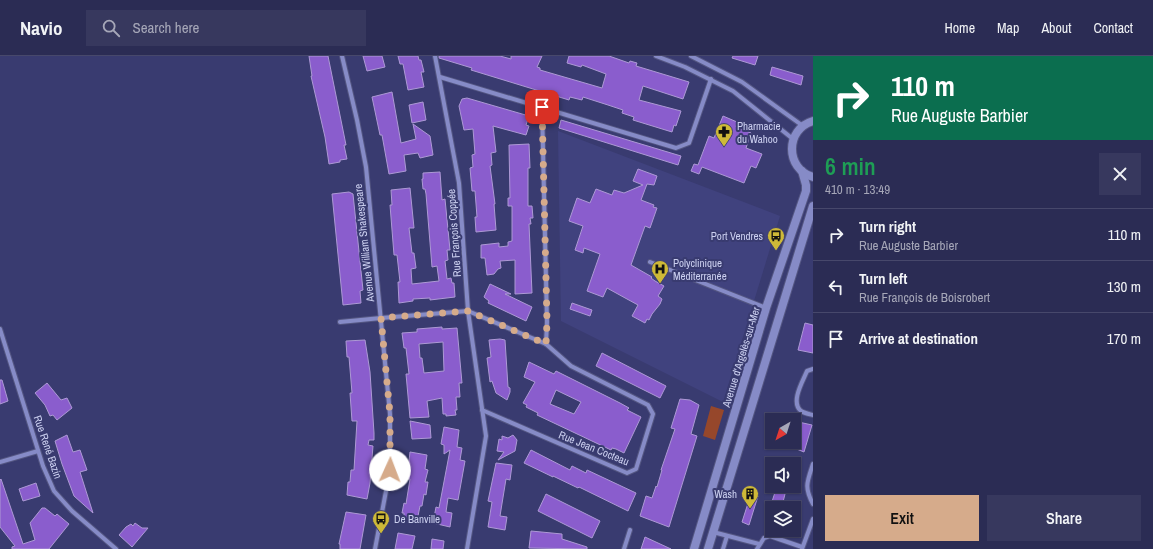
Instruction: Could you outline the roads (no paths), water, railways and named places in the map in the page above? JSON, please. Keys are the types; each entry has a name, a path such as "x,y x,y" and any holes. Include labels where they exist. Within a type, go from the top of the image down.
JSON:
{"main road":[{"path":"813,121 803,126 793,140 792,148 792,156 795,164 802,171 813,177"},
{"name":"Avenue d'Argelès-sur-Mer","path":"694,549 766,308 806,191 802,171"},
{"path":"708,549 813,206"}],"street":[{"name":"Avenue William Shakespeare","path":"342,56 366,167 390,414 390,470 375,549"},
{"name":"Rue François Coppée","path":"435,56 459,183 468,311 486,436 467,549"},
{"path":"656,56 686,67 733,91 793,140"},
{"path":"691,56 742,82 803,126"},
{"path":"440,77 676,148 689,143 711,79"},
{"path":"542,107 547,322 546,344"},
{"path":"650,262 766,308"},
{"path":"340,322 468,311"},
{"name":"Rue Jean Cocteau","path":"468,311 546,344 571,366 648,405 653,414 636,469 627,473 482,410"},
{"name":"Rue René Bazin","path":"0,328 38,451 54,491 72,511 116,549"},
{"path":"813,369 807,371 796,400 797,406 802,412 813,415"},
{"path":"0,462 38,451"},
{"path":"813,464 806,486 813,504"},
{"path":"757,549 764,538 770,536 802,548 813,519"},
{"path":"624,549 630,530"},
{"path":"712,532 759,544"},
{"path":"723,549 727,536"}],"place":[{"name":"Pharmacie du Wahoo","path":"724,147"},
{"name":"Port Vendres","path":"776,251"},
{"name":"Polyclinique Méditerranée","path":"660,284"},
{"name":"Wash","path":"750,509"},
{"name":"De Banville","path":"381,534"}]}
